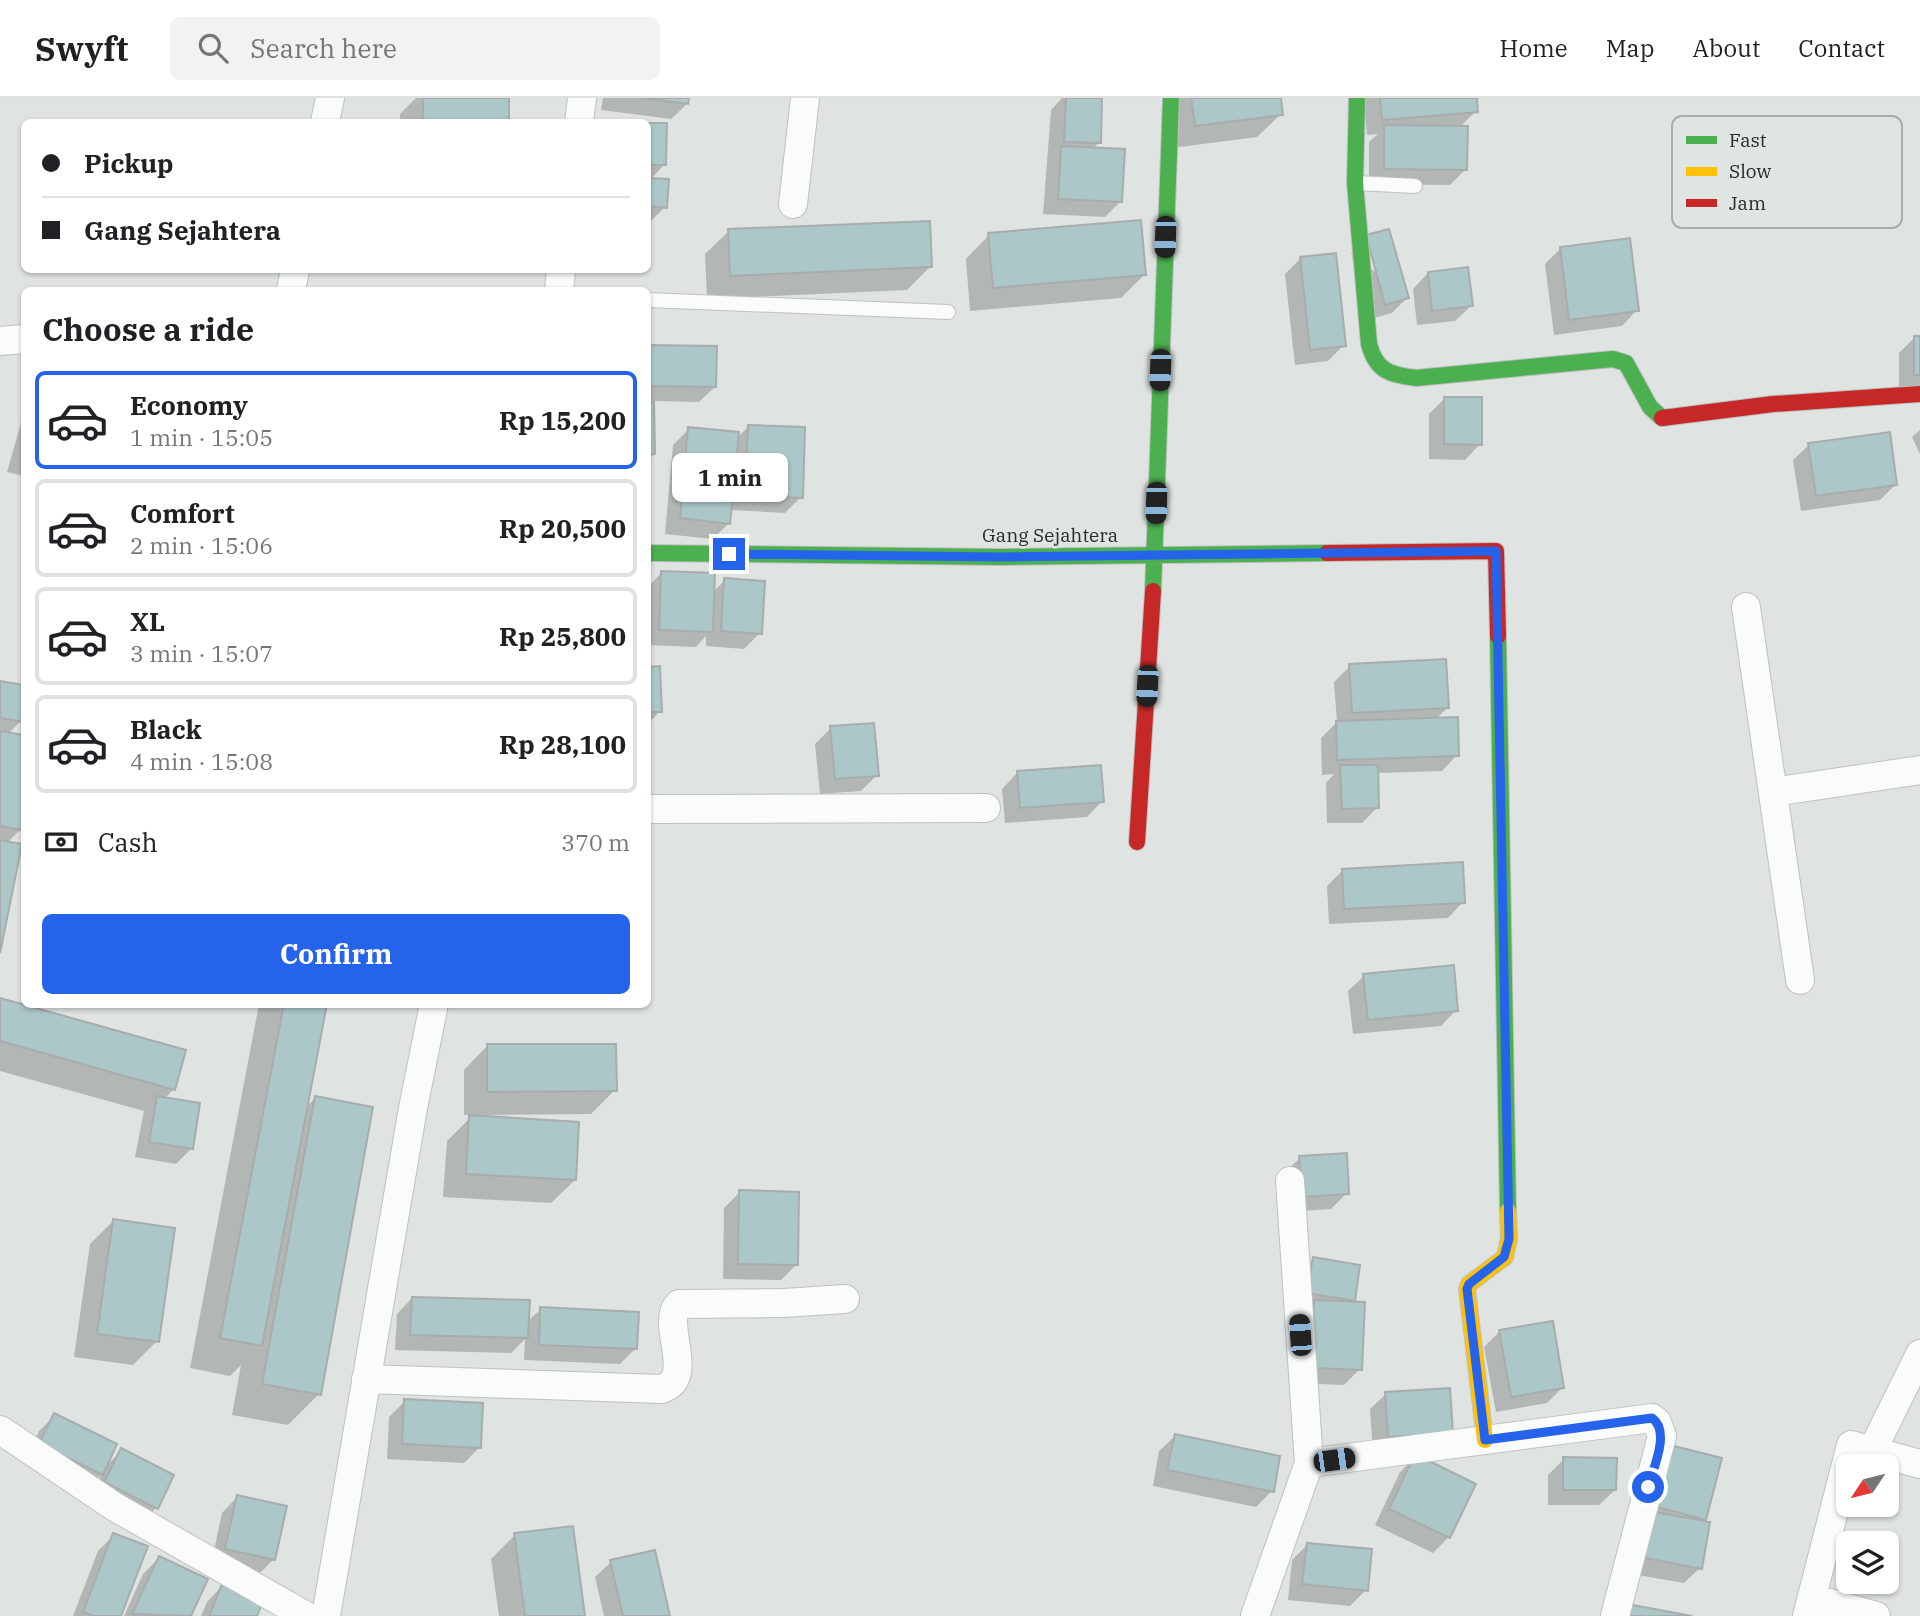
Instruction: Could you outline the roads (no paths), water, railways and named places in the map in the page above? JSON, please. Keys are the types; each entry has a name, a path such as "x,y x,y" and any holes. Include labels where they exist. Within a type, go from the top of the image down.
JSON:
{"street":[{"path":"326,119 330,98"},
{"path":"579,119 582,98"},
{"path":"793,204 805,98"},
{"path":"1137,842 1155,556 1171,98"},
{"path":"1357,98 1355,183 1369,344 1373,361 1389,374 1416,378 1495,368 1613,359 1626,363 1636,376 1650,407 1663,419 1773,404 1920,394"},
{"path":"0,341 21,339"},
{"name":"Gang Sejahtera","path":"651,553 1000,557 1496,551 1509,1239 1504,1257 1469,1284 1467,1289 1485,1440"},
{"path":"1746,607 1800,980"},
{"path":"1773,792 1920,770"},
{"path":"651,809 986,808"},
{"path":"326,1616 433,1008"},
{"path":"1255,1616 1309,1463 1290,1181"},
{"path":"366,1379 661,1389 668,1387 677,1374 674,1314 679,1304 784,1303 845,1299"},
{"path":"1872,1451 1920,1354"},
{"path":"1309,1463 1652,1418 1657,1422 1662,1436 1615,1616"},
{"path":"0,1430 115,1507 306,1616"},
{"path":"1876,1616 1809,1607 1850,1445 1920,1464"}],"lane":[{"path":"1355,183 1415,186"},
{"path":"651,300 948,312"}]}
